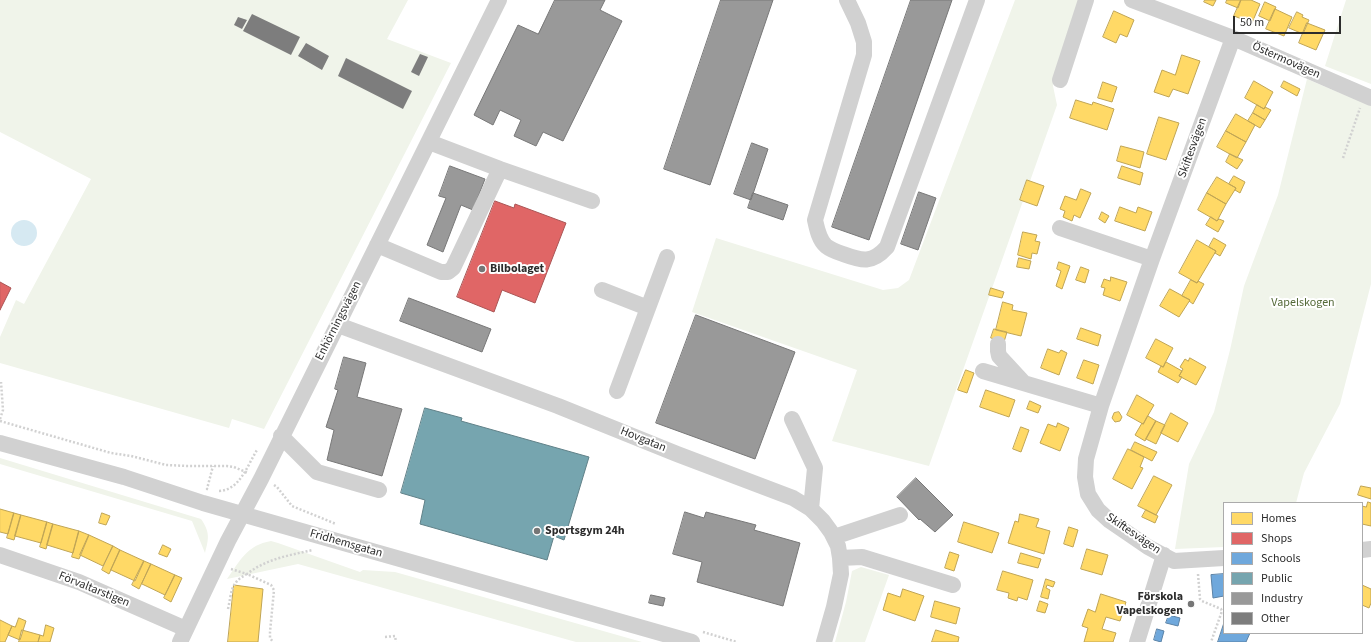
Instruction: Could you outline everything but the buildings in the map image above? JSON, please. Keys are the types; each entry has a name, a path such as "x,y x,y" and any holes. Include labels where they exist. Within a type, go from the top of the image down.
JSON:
{"street":[{"name":"Enhörningsvägen","path":"183,636 281,436 338,325 499,0"},
{"path":"847,0 858,23 864,42 864,55 815,220 825,246 856,259 864,260 881,254 887,247 977,0"},
{"path":"1060,80 1086,0"},
{"name":"Östermovägen","path":"1132,0 1233,38 1362,101"},
{"name":"Skiftesvägen","path":"1137,642 1164,555 1148,547 1110,521 1098,510 1088,494 1085,477 1086,458 1101,406 1152,259 1233,38"},
{"path":"429,142 500,169 592,201"},
{"path":"377,245 441,272 448,272 453,268 500,169"},
{"path":"1060,228 1152,259"},
{"path":"618,391 666,257"},
{"path":"602,290 648,308"},
{"name":"Hovgatan","path":"338,325 558,406 677,454 793,498 811,509 823,521 834,537 838,546 840,558 840,574 834,607 824,642"},
{"path":"998,344 999,356 1023,382"},
{"path":"983,371 1101,406"},
{"path":"792,419 815,468 811,509"},
{"path":"281,436 317,472 379,490"},
{"name":"Fridhemsgatan","path":"0,443 124,477 203,503 696,637"},
{"path":"834,537 900,515"},
{"name":"Förvaltarstigen","path":"0,555 79,582 183,636"},
{"path":"1164,555 1174,561 1223,558"},
{"path":"840,558 862,557 953,585"}],"path":[{"path":"1343,158 1362,101"},
{"path":"1,382 3,410 0,420 111,453 131,456 166,465 227,466 245,471 277,487 292,506 337,524"},
{"path":"214,466 207,489 214,491 228,490 234,486 245,471"},
{"path":"228,608 233,584 239,578 256,567 283,557 313,550"},
{"path":"1198,560 1200,599 1221,609 1222,611 1211,642"},
{"path":"231,569 247,574 271,585 274,590 270,632 270,638 273,642"},
{"path":"385,637 395,636 396,642"},
{"path":"696,637 737,642"}],"green space":[{"path":"0,0 408,0 387,39 451,63 264,429 232,419 229,428 0,363 0,337 16,300 24,304 91,179 0,132"},
{"path":"1015,0 1081,0 1053,86 1057,105 929,466 832,441 857,370 692,312 716,238 883,290 898,288 909,280"},
{"path":"1346,0 1371,0 1371,84 1325,66"},
{"name":"Vapelskogen","path":"1307,79 1371,106 1371,284 1340,404 1304,473 1296,502 1223,502 1223,547 1175,549 1189,464 1214,412 1230,350 1244,286 1278,195"},
{"path":"0,458 201,519 208,535 205,553 192,521 0,464"},
{"path":"271,541 360,572 363,570 395,572 642,642 576,642 298,564 227,579 240,560 250,550 263,543"},
{"path":"861,567 889,575 865,642 835,642 846,602 852,571"}],"shaded area":[{"path":"24,220 33,224 37,233 33,242 24,246 15,242 11,233 15,224"}],"place":[{"name":"Bilbolaget","path":"482,269"},
{"name":"Sportsgym 24h","path":"537,531"},
{"name":"Förskola Vapelskogen","path":"1191,604"}]}
